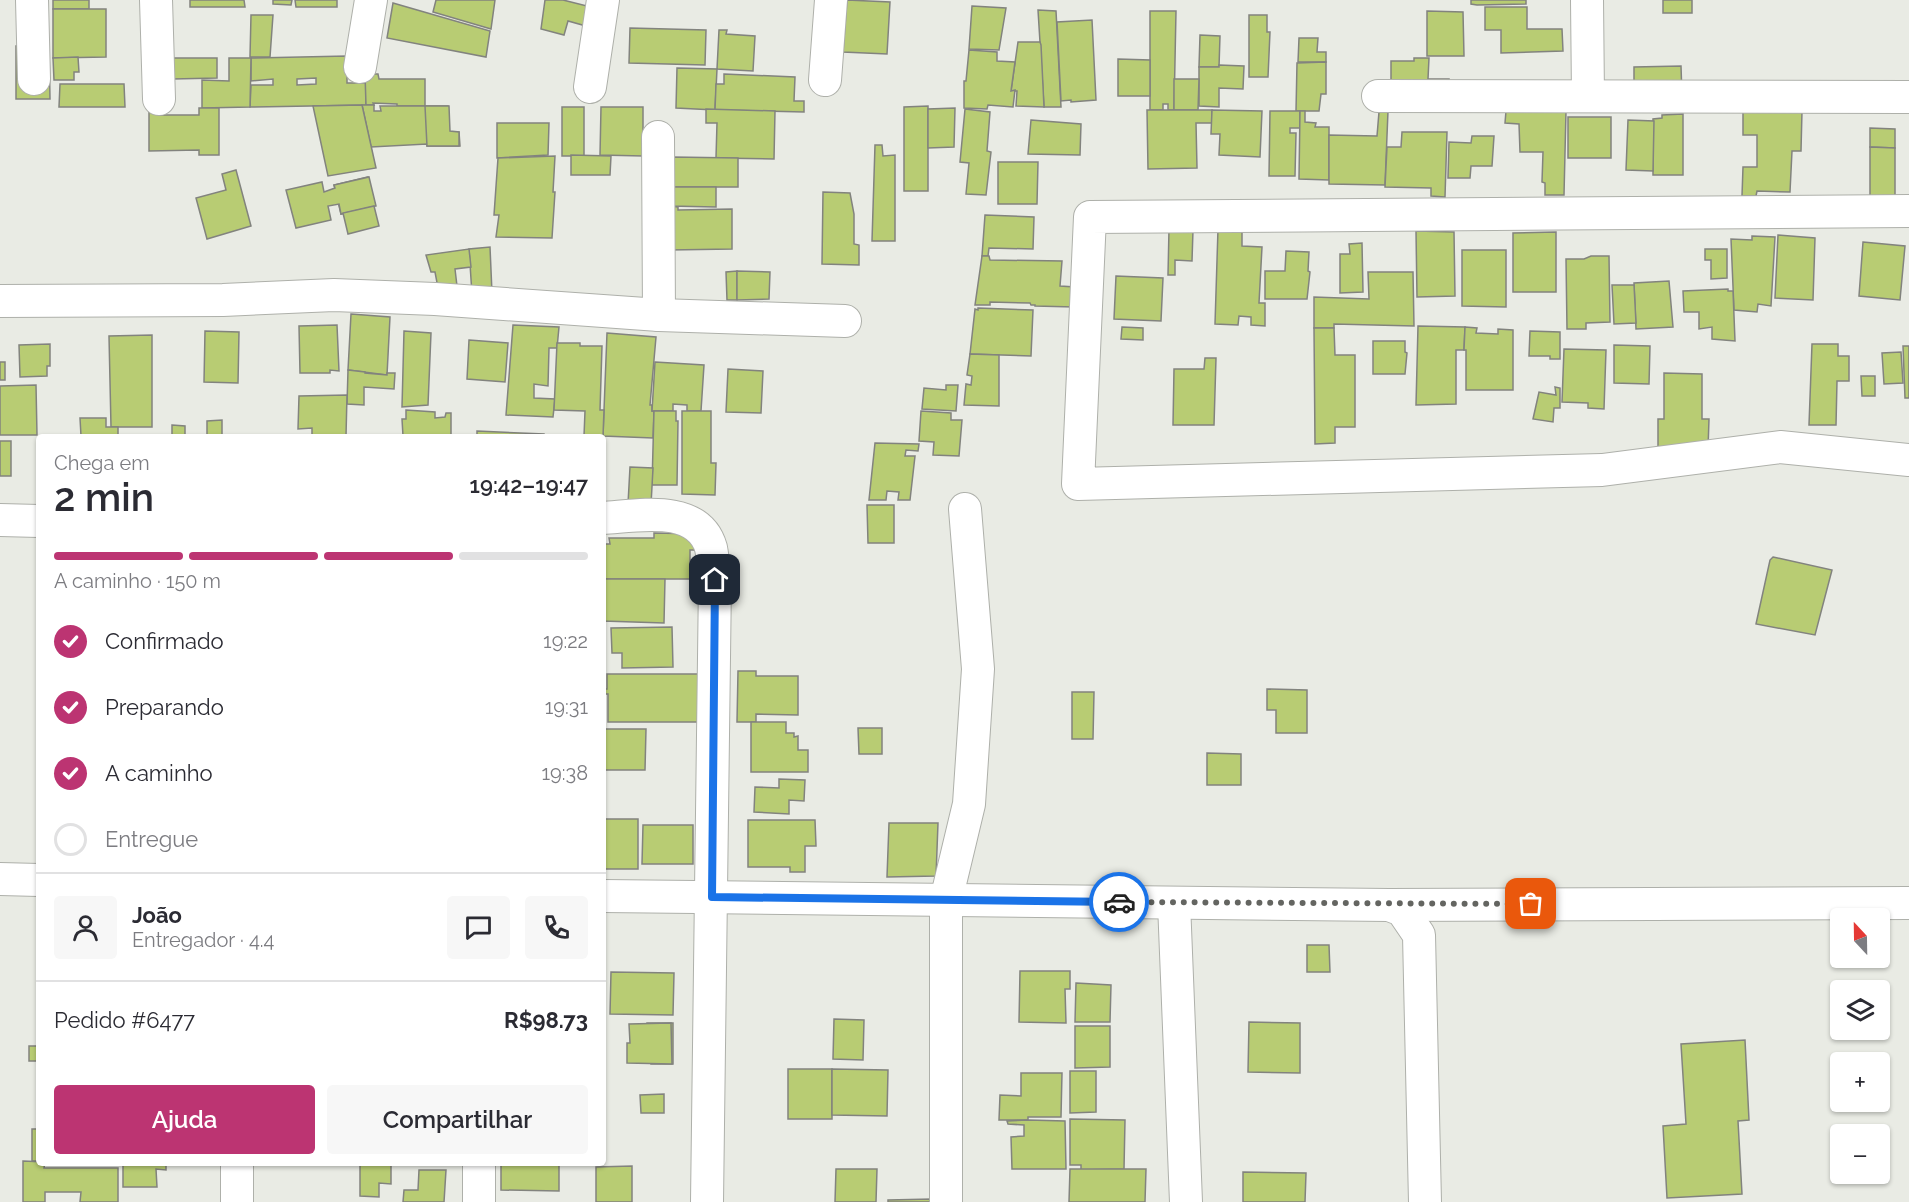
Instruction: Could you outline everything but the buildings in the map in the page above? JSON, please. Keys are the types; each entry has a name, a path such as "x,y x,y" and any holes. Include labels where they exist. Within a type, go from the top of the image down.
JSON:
{"street":[{"path":"33,0 34,79"},
{"path":"156,0 159,99"},
{"path":"360,67 371,0"},
{"path":"590,87 603,0"},
{"path":"825,80 831,0"},
{"path":"1587,0 1588,96"},
{"path":"1378,96 1909,98"},
{"path":"658,137 659,315"},
{"path":"1909,211 1090,217 1078,484 1602,470 1780,447 1909,460"},
{"path":"0,301 223,300 334,295 435,299 659,315 845,321"},
{"path":"946,1202 946,900 969,804 978,669 965,508"},
{"path":"606,518 671,515 692,522 702,531 710,546 715,580 707,1202"},
{"path":"0,520 36,521"},
{"path":"0,879 36,880"},
{"path":"606,896 1389,905 1909,903"},
{"path":"1174,903 1186,1202"},
{"path":"1389,905 1402,910 1419,935 1425,1202"},
{"path":"237,1166 237,1202"},
{"path":"479,1166 479,1202"}],"way so far":[{"path":"1119,902 1531,904"}],"route":[{"path":"715,580 712,897 1119,902"}]}
